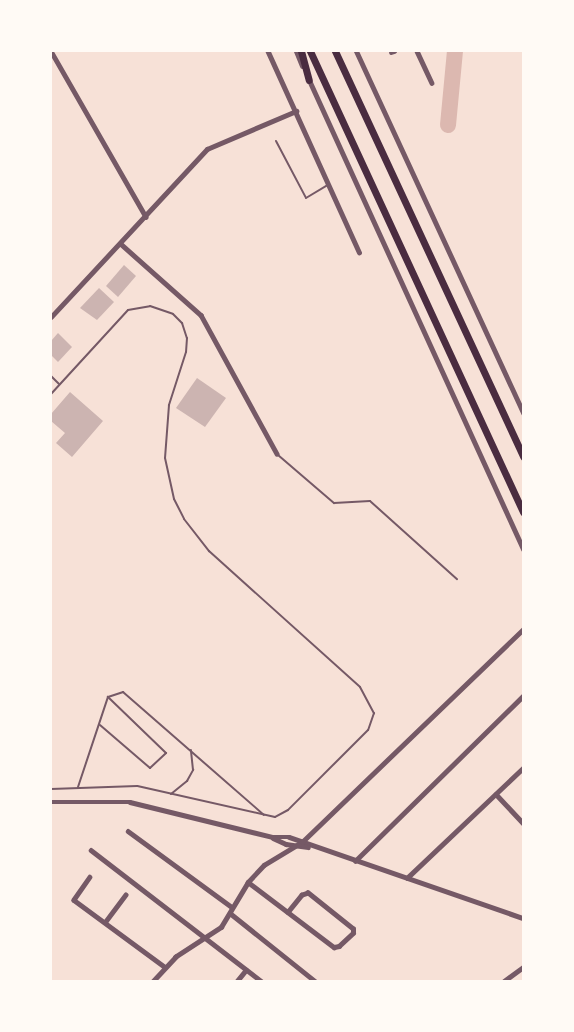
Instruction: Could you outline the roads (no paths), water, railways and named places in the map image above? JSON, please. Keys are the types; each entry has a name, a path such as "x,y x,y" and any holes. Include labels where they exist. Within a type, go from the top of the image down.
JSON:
{"highway":[{"path":"298,51 309,80"},
{"path":"310,51 523,512"},
{"path":"335,51 523,456"}],"street":[{"path":"51,51 146,217"},
{"path":"268,51 359,253"},
{"path":"356,51 523,413"},
{"path":"417,51 432,83"},
{"path":"309,80 523,549"},
{"path":"51,317 207,149 296,111"},
{"path":"121,244 201,315 277,454"},
{"path":"153,981 165,967 221,927 248,882 264,865 302,842 523,629"},
{"path":"355,861 523,696"},
{"path":"407,878 523,768"},
{"path":"496,794 523,823"},
{"path":"51,802 130,802 272,836 284,836 523,918"},
{"path":"128,831 232,907"},
{"path":"272,836 281,843 312,847"},
{"path":"91,850 261,981"},
{"path":"90,877 73,898 165,967"},
{"path":"248,882 288,912 336,947 353,933 352,929 308,893 302,895 288,912"},
{"path":"105,923 125,895"},
{"path":"230,913 315,981"},
{"path":"504,981 523,967"},
{"path":"237,981 246,970"}],"lane":[{"path":"276,141 306,198 329,185"},
{"path":"51,394 128,310 150,306 173,314 182,323 187,338 186,352 169,405 165,458 174,499 184,520 209,551 360,687 374,713 368,730 288,810 275,817 137,786 51,789"},
{"path":"51,376 60,384"},
{"path":"277,454 334,503 370,501 457,579"},
{"path":"78,788 108,697 116,692 127,694 267,817"},
{"path":"99,724 150,768 166,752 108,697"},
{"path":"171,794 187,780 193,770 190,749"}],"waterway":[{"path":"448,125 455,51"}]}
